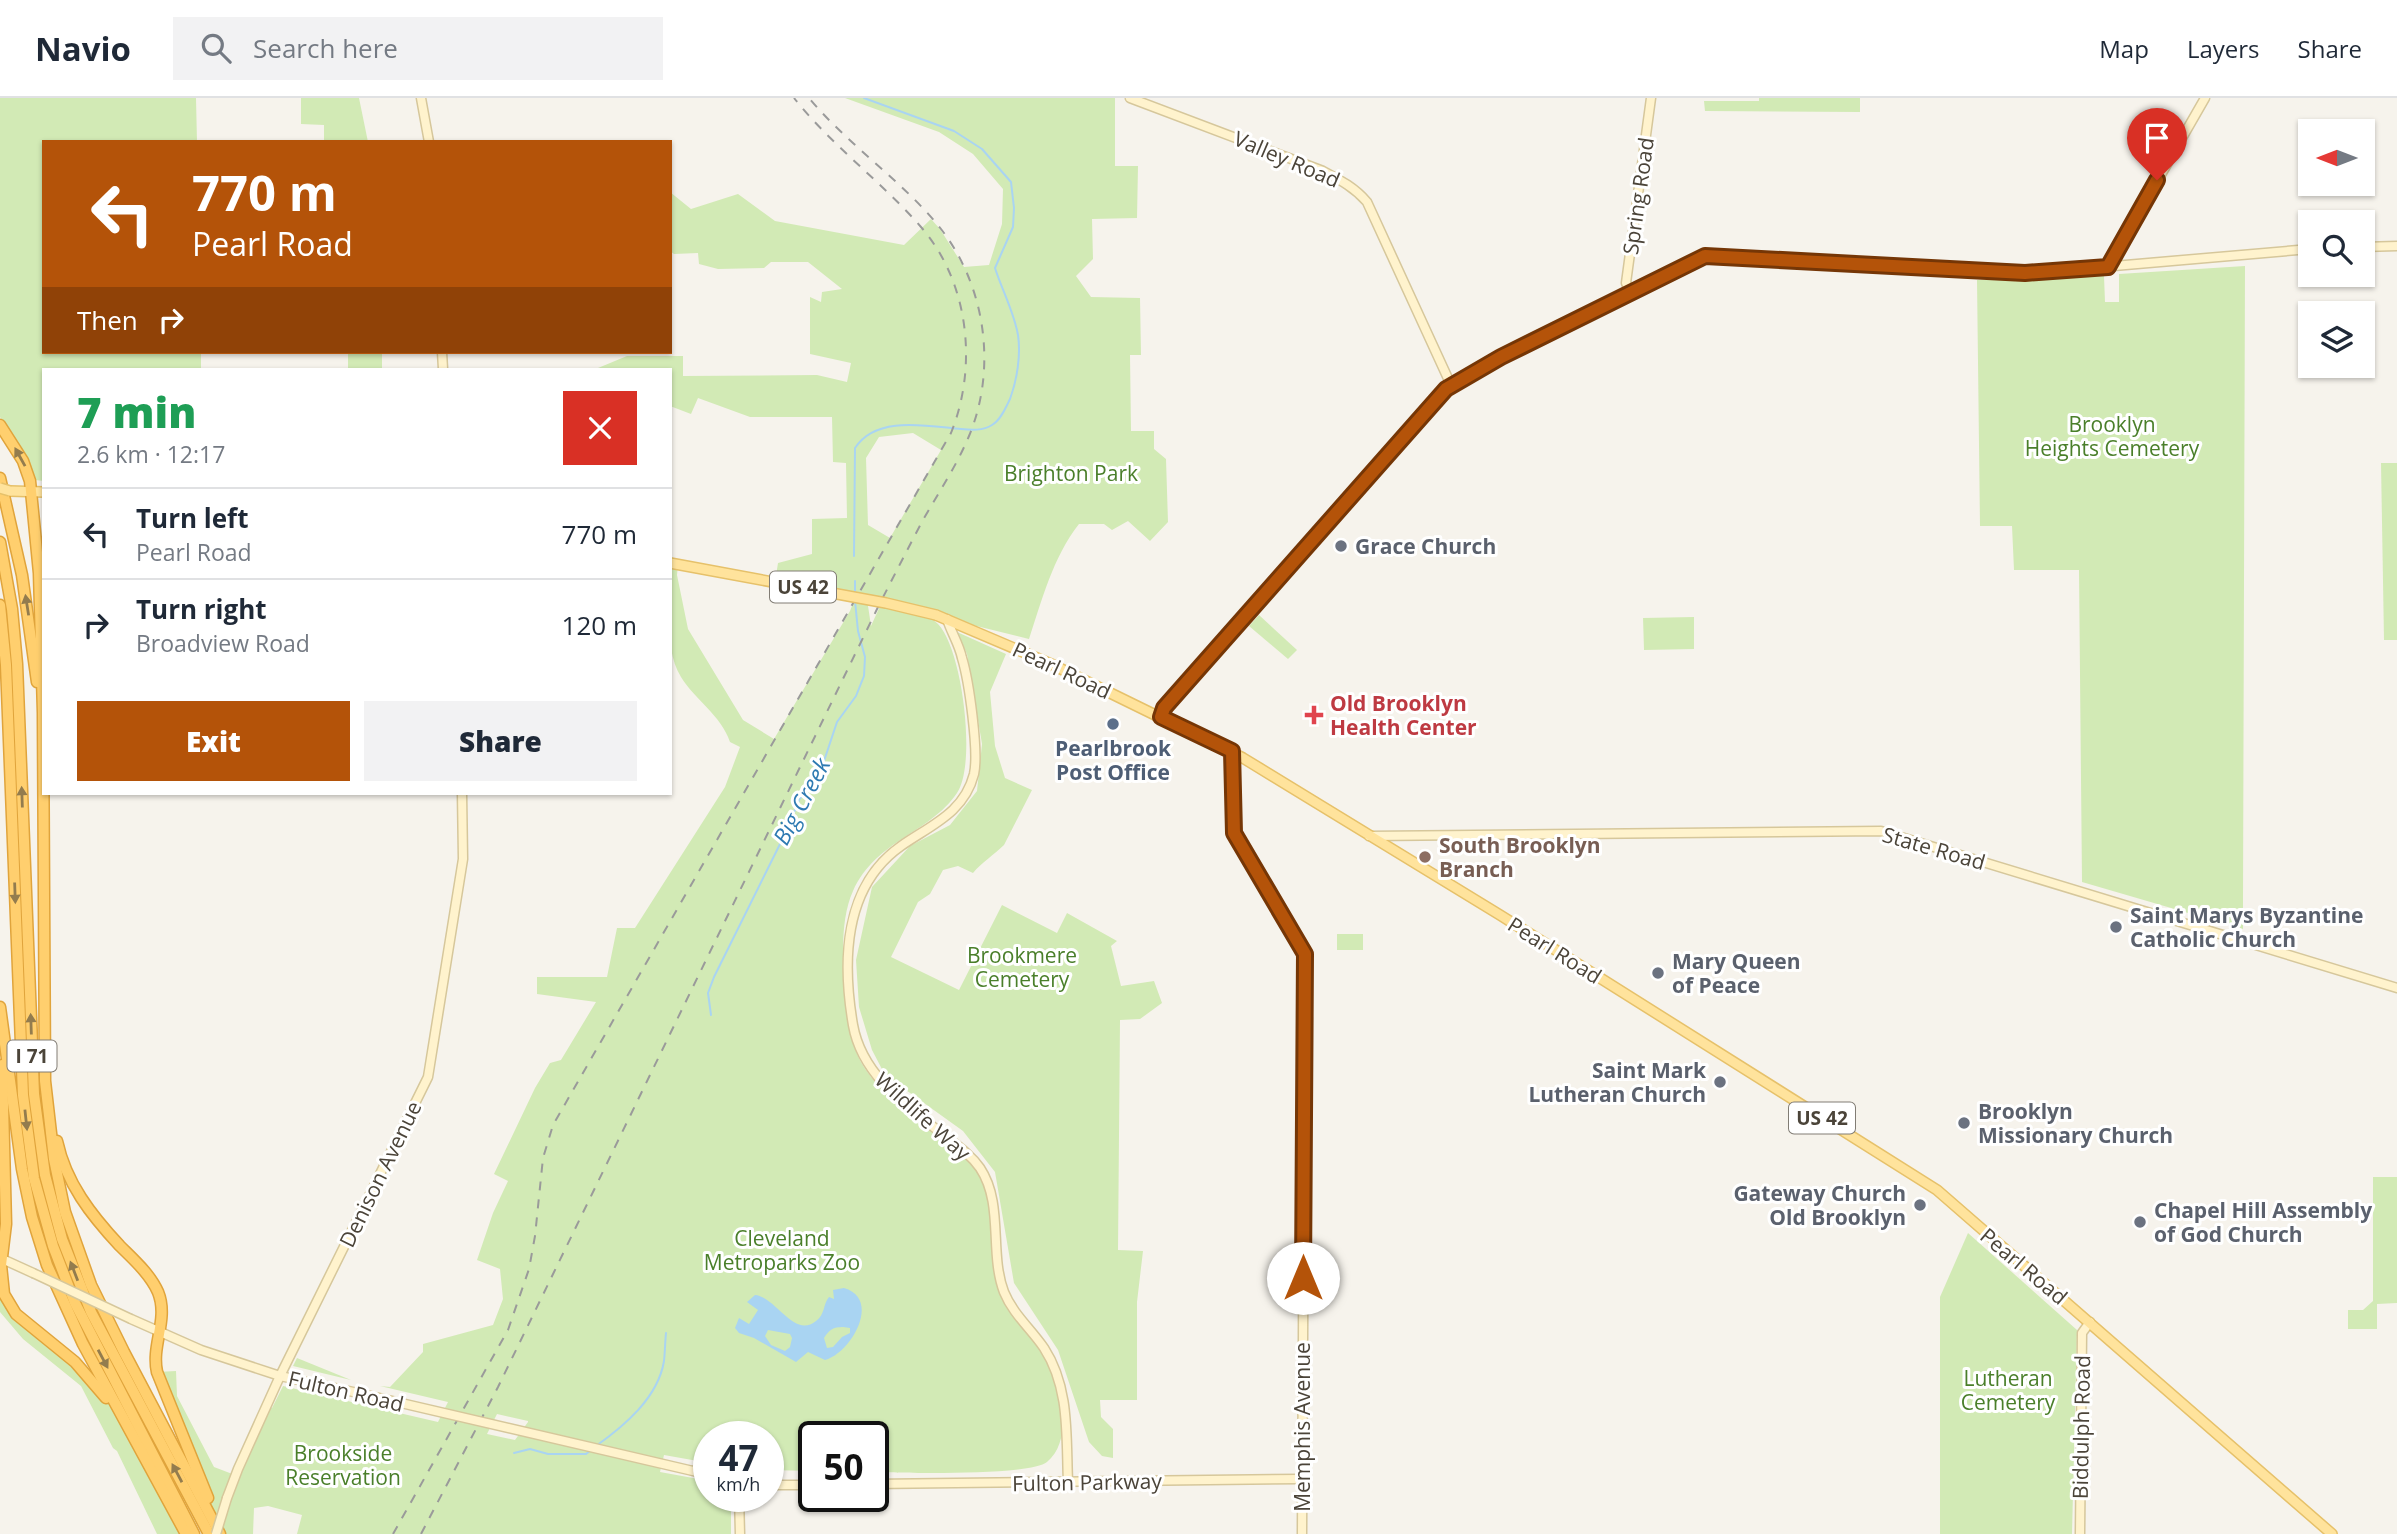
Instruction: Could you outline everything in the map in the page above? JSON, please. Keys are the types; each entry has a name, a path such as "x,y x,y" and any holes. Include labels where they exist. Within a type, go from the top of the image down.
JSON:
{"highway":[{"path":"0,425 23,461 32,492 40,588 42,746"},
{"path":"0,478 24,587 34,653 42,746"},
{"name":"I 71","path":"0,542 12,609 17,664 34,1094 45,1175 62,1239 91,1312 209,1534"},
{"name":"I 71","path":"0,605 6,666 23,1096 34,1178 52,1246 75,1303 194,1534"},
{"path":"42,795 47,1112 65,1212 80,1257 124,1352 219,1534"},
{"path":"0,1007 6,1208 1,1258 4,1294 11,1308 22,1320 67,1355 93,1381 117,1413 147,1463"},
{"path":"0,1007 20,1160 43,1253 71,1319 186,1534"},
{"path":"45,1059 54,1130 67,1173 90,1212 153,1283 161,1303 160,1331 155,1352 157,1372 219,1534"}],"main road":[{"path":"421,98 429,140"},
{"name":"Valley Road","path":"1130,98 1323,171 1350,185 1359,193 1367,202 1451,385"},
{"name":"Spring Road","path":"1629,292 1626,283 1651,98"},
{"path":"2108,267 2205,98"},
{"path":"2375,247 2397,246"},
{"path":"1161,717 1164,708 1451,385 1629,292 1705,256 2025,273 2298,250"},
{"path":"0,489 42,492"},
{"name":"Pearl Road","path":"672,563 886,603 936,615 1000,640 1232,751 1500,915 1937,1190 2332,1534"},
{"name":"Wildlife Way","path":"947,619 963,661 974,739 974,772 967,792 955,810 888,856 863,889 855,907 850,935 849,983 853,1027 862,1051 878,1079 902,1102 973,1159 989,1184 998,1268 1004,1292 1045,1349 1064,1398 1068,1482"},
{"name":"Memphis Avenue","path":"1232,751 1234,833 1305,954 1302,1534"},
{"name":"Denison Avenue","path":"219,1534 242,1458 428,1077 463,859 462,795"},
{"name":"State Road","path":"1369,836 1881,831 2397,988"},
{"name":"Fulton Road","path":"1,1258 201,1350 280,1376 693,1471"},
{"name":"Biddulph Road","path":"2080,1534 2082,1333 2090,1322"},
{"name":"Fulton Parkway","path":"889,1484 1301,1479"},
{"path":"739,1512 740,1534"}],"green space":[{"path":"0,98 196,98 197,140 42,140 42,354 201,354 201,368 42,368 42,481 35,480 0,417"},
{"path":"301,98 359,98 368,140 324,140 324,125 301,124"},
{"path":"845,98 1115,98 1115,166 1138,166 1137,218 1092,219 1093,259 1076,276 1091,297 1140,298 1141,355 1130,355 1131,431 1154,431 1154,449 1166,459 1168,522 1150,541 1128,521 1112,530 1104,524 1079,524 1055,565 1029,639 867,599 871,626 881,604 932,619 947,637 960,680 966,758 957,793 932,818 875,860 853,891 843,940 844,978 850,1029 856,1053 868,1073 902,1107 960,1153 984,1183 991,1212 996,1274 1001,1287 1049,1364 1057,1386 1063,1421 1055,1454 1047,1462 1017,1470 889,1472 889,1421 798,1421 798,1471 784,1470 784,1421 693,1421 693,1460 664,1455 660,1472 693,1478 693,1512 731,1512 731,1534 297,1534 302,1515 268,1506 254,1508 253,1534 222,1534 157,1372 176,1371 177,1396 214,1467 235,1475 266,1406 272,1408 283,1386 438,1422 448,1402 380,1386 390,1387 423,1352 423,1344 493,1325 503,1299 500,1269 477,1260 493,1213 508,1181 494,1174 535,1088 550,1063 561,1060 596,1002 537,994 537,977 607,977 617,928 635,928 725,787 740,747 730,742 721,724 687,685 675,665 672,652 672,563 678,564 677,575 688,629 743,720 774,739 850,611 855,598 775,582 778,563 812,554 812,519 847,518 846,463 833,462 832,417 750,417 698,398 691,414 672,407 672,368 598,368 627,356 683,356 683,376 817,375 847,382 851,363 810,354 810,297 821,302 822,292 842,289 808,262 771,262 764,268 718,269 699,264 698,253 674,254 672,194 691,209 738,194 775,221 904,245 931,219 964,267 989,265 1002,224 1003,189 973,154 939,132","holes":["913,433 941,450 890,538 868,525 866,458 879,437","497,1414 528,1422 515,1440 487,1434"]},
{"path":"1759,98 1860,98 1860,112 1705,111 1704,101 1759,101"},
{"name":"Brooklyn Heights Cemetery","path":"2245,266 2243,929 2082,882 2079,570 2014,570 2012,526 1980,526 1977,280 2104,276 2105,302 2119,302 2119,274"},
{"path":"348,354 382,354 382,368 348,368"},
{"path":"2381,463 2397,463 2397,640 2384,640"},
{"path":"1259,615 1297,650 1288,659 1249,626"},
{"path":"1694,617 1694,649 1644,650 1643,618"},
{"name":"Brookmere Cemetery","path":"957,632 1006,654 990,692 995,746 1005,778 1032,790 1000,849 973,873 958,866 943,870 930,894 918,902 891,957 959,990 1002,905 1057,933 1067,913 1117,941 1111,946 1121,986 1154,981 1162,1003 1140,1019 1120,1020 1118,1250 1143,1251 1137,1302 1137,1400 1100,1400 1101,1417 1113,1429 1113,1458 1102,1456 1089,1442 1058,1350 1014,1283 995,1172 963,1131 885,1075 872,1050 859,1007 856,960 872,887 910,846 950,825 977,791 982,744 967,654"},
{"path":"1337,934 1363,934 1363,950 1337,950"},
{"path":"2373,1177 2397,1177 2397,1303 2377,1304 2377,1329 2348,1329 2348,1310 2363,1310 2373,1301"},
{"name":"Lutheran Cemetery","path":"1968,1233 2077,1330 2072,1534 1940,1534 1940,1297"},
{"path":"0,1258 8,1303 104,1395 186,1534 157,1534 117,1451 81,1386 23,1339 0,1312"},
{"name":"Brookside Reservation","path":"297,1358 351,1380 293,1366"}],"water":[{"path":"844,1288 855,1294 861,1303 862,1314 852,1337 844,1347 825,1360 808,1352 796,1362 754,1338 739,1333 735,1328 739,1318 749,1324 758,1310 747,1302 755,1295 763,1297 800,1325 808,1325 819,1319 829,1297 834,1299 833,1290","holes":["834,1328 850,1328 850,1333 833,1347 827,1348 824,1338 826,1335","768,1330 790,1334 790,1347 785,1351 771,1345 765,1336"]}],"waterway":[{"name":"Big Creek","path":"854,556 855,448 864,438 889,427 918,425 973,430 992,425 1001,417 1010,399 1019,351 1014,318 995,268 1013,227 1011,182 982,149 954,131 864,98"},
{"name":"Big Creek","path":"855,581 855,595"},
{"name":"Big Creek","path":"711,1015 708,993 714,977 799,800 821,770 837,722 856,696 864,676 865,657 858,631 855,601"},
{"name":"Big Creek","path":"596,1446 628,1420 655,1387 664,1361 666,1333"},
{"name":"Big Creek","path":"514,1453 530,1449 548,1454 586,1454 591,1450"}],"railway":[{"path":"393,1534 508,1330 529,1269 543,1158 553,1125 951,433 959,407 966,353 959,299 950,273 937,249 906,210 824,132 794,98"},
{"path":"421,1534 498,1387 879,605 959,457 978,410 983,384 982,329 977,302 956,252 926,212 809,98"}],"place":[{"name":"Grace Church","path":"1341,546"},
{"name":"Old Brooklyn Health Center","path":"1314,715"},
{"name":"Pearlbrook Post Office","path":"1113,724"},
{"name":"South Brooklyn Branch","path":"1425,857"},
{"name":"Saint Marys Byzantine Catholic Church","path":"2116,927"},
{"name":"Mary Queen of Peace","path":"1658,973"},
{"name":"Saint Mark Lutheran Church","path":"1720,1082"},
{"name":"Brooklyn Missionary Church","path":"1964,1123"},
{"name":"Gateway Church Old Brooklyn","path":"1920,1205"},
{"name":"Chapel Hill Assembly of God Church","path":"2140,1222"}],"route":[{"path":"1303,1278 1305,954 1234,833 1232,751 1161,717 1164,708 1446,389 1501,357 1705,256 2025,273 2108,267 2157,180"}],"park label":[{"name":"Brighton Park","path":"1071,473"},
{"name":"Cleveland Metroparks Zoo","path":"782,1250"}]}
